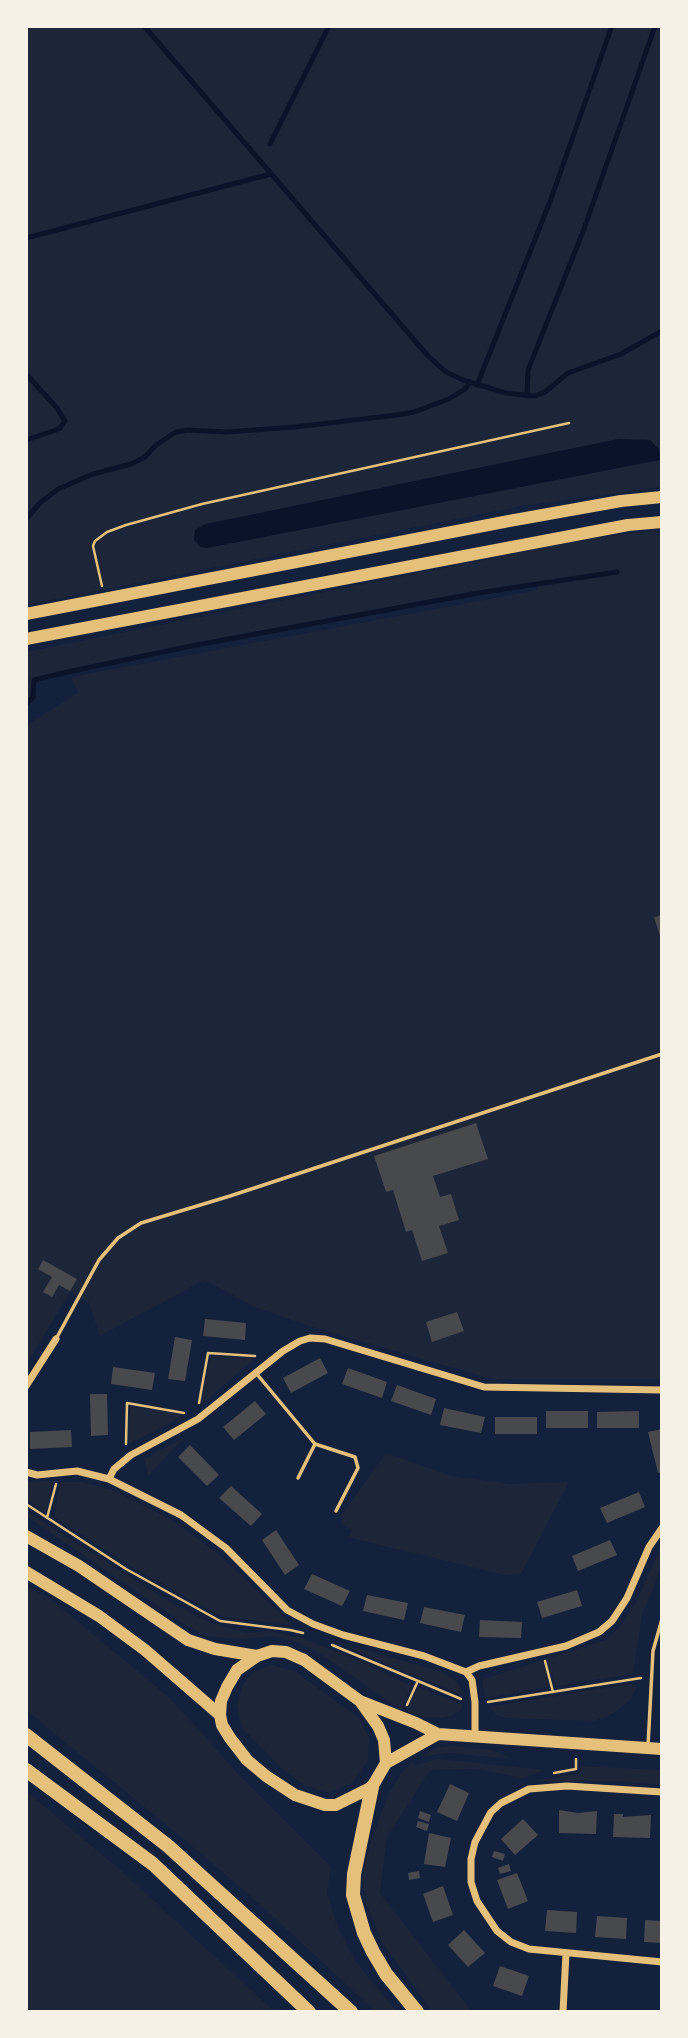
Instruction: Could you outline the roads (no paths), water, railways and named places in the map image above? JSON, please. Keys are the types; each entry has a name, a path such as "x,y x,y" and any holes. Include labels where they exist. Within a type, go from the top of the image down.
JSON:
{"highway":[{"path":"26,1735 168,1846 351,2012"},
{"path":"26,1770 153,1864 309,2012"},
{"path":"372,1787 354,1874 353,1895 364,1933 373,1952 386,1974 417,2012"}],"main road":[{"path":"26,614 509,521 621,501 662,497"},
{"path":"26,639 615,528 662,522"},
{"path":"26,1536 79,1566 188,1640 215,1649 257,1656"},
{"path":"26,1572 99,1616 145,1650 220,1716"},
{"path":"438,1734 386,1763 372,1787 336,1805 325,1805 295,1795 247,1760 222,1726 221,1701 237,1670 257,1656 272,1651 286,1652 304,1660 360,1701 438,1734 475,1734 655,1748"},
{"path":"360,1701 384,1740 386,1763"}],"street":[{"path":"109,1479 114,1469 131,1455 198,1419 265,1365 300,1341 310,1338 325,1339 484,1387 662,1390"},
{"path":"26,1387 56,1339"},
{"path":"26,1472 37,1475 77,1471 109,1479 181,1515 226,1548 287,1610 313,1624 424,1656 466,1672 472,1680 475,1734"},
{"path":"466,1672 479,1665 543,1653 600,1632 612,1621 627,1598 649,1547 662,1528"},
{"path":"662,1793 567,1786 528,1789 514,1795 491,1812 475,1842 471,1860 471,1882 477,1901 497,1931 511,1942 529,1949 662,1962"},
{"path":"563,2012 566,1953"}],"lane":[{"path":"56,1339 99,1260 127,1231 155,1217 230,1196 662,1054"},
{"path":"256,1373 315,1444 355,1457 358,1468 336,1511"},
{"path":"298,1478 315,1444"},
{"path":"655,1748 653,1651 662,1619"}],"waterway":[{"path":"144,26 428,356 446,372 506,393 535,396 545,392 568,373 621,354 662,331"},
{"path":"270,144 329,26"},
{"path":"477,385 551,199 612,26"},
{"path":"527,396 528,370 584,229 655,26"},
{"path":"26,238 271,174"},
{"path":"26,374 57,408 65,421 59,429 26,440"},
{"path":"26,519 58,489 93,474 131,464 145,457 156,445 176,432 295,427 397,415 414,412 449,399 465,389 470,382"},
{"path":"26,704 33,697 34,680 72,671 478,593 617,572"}]}
